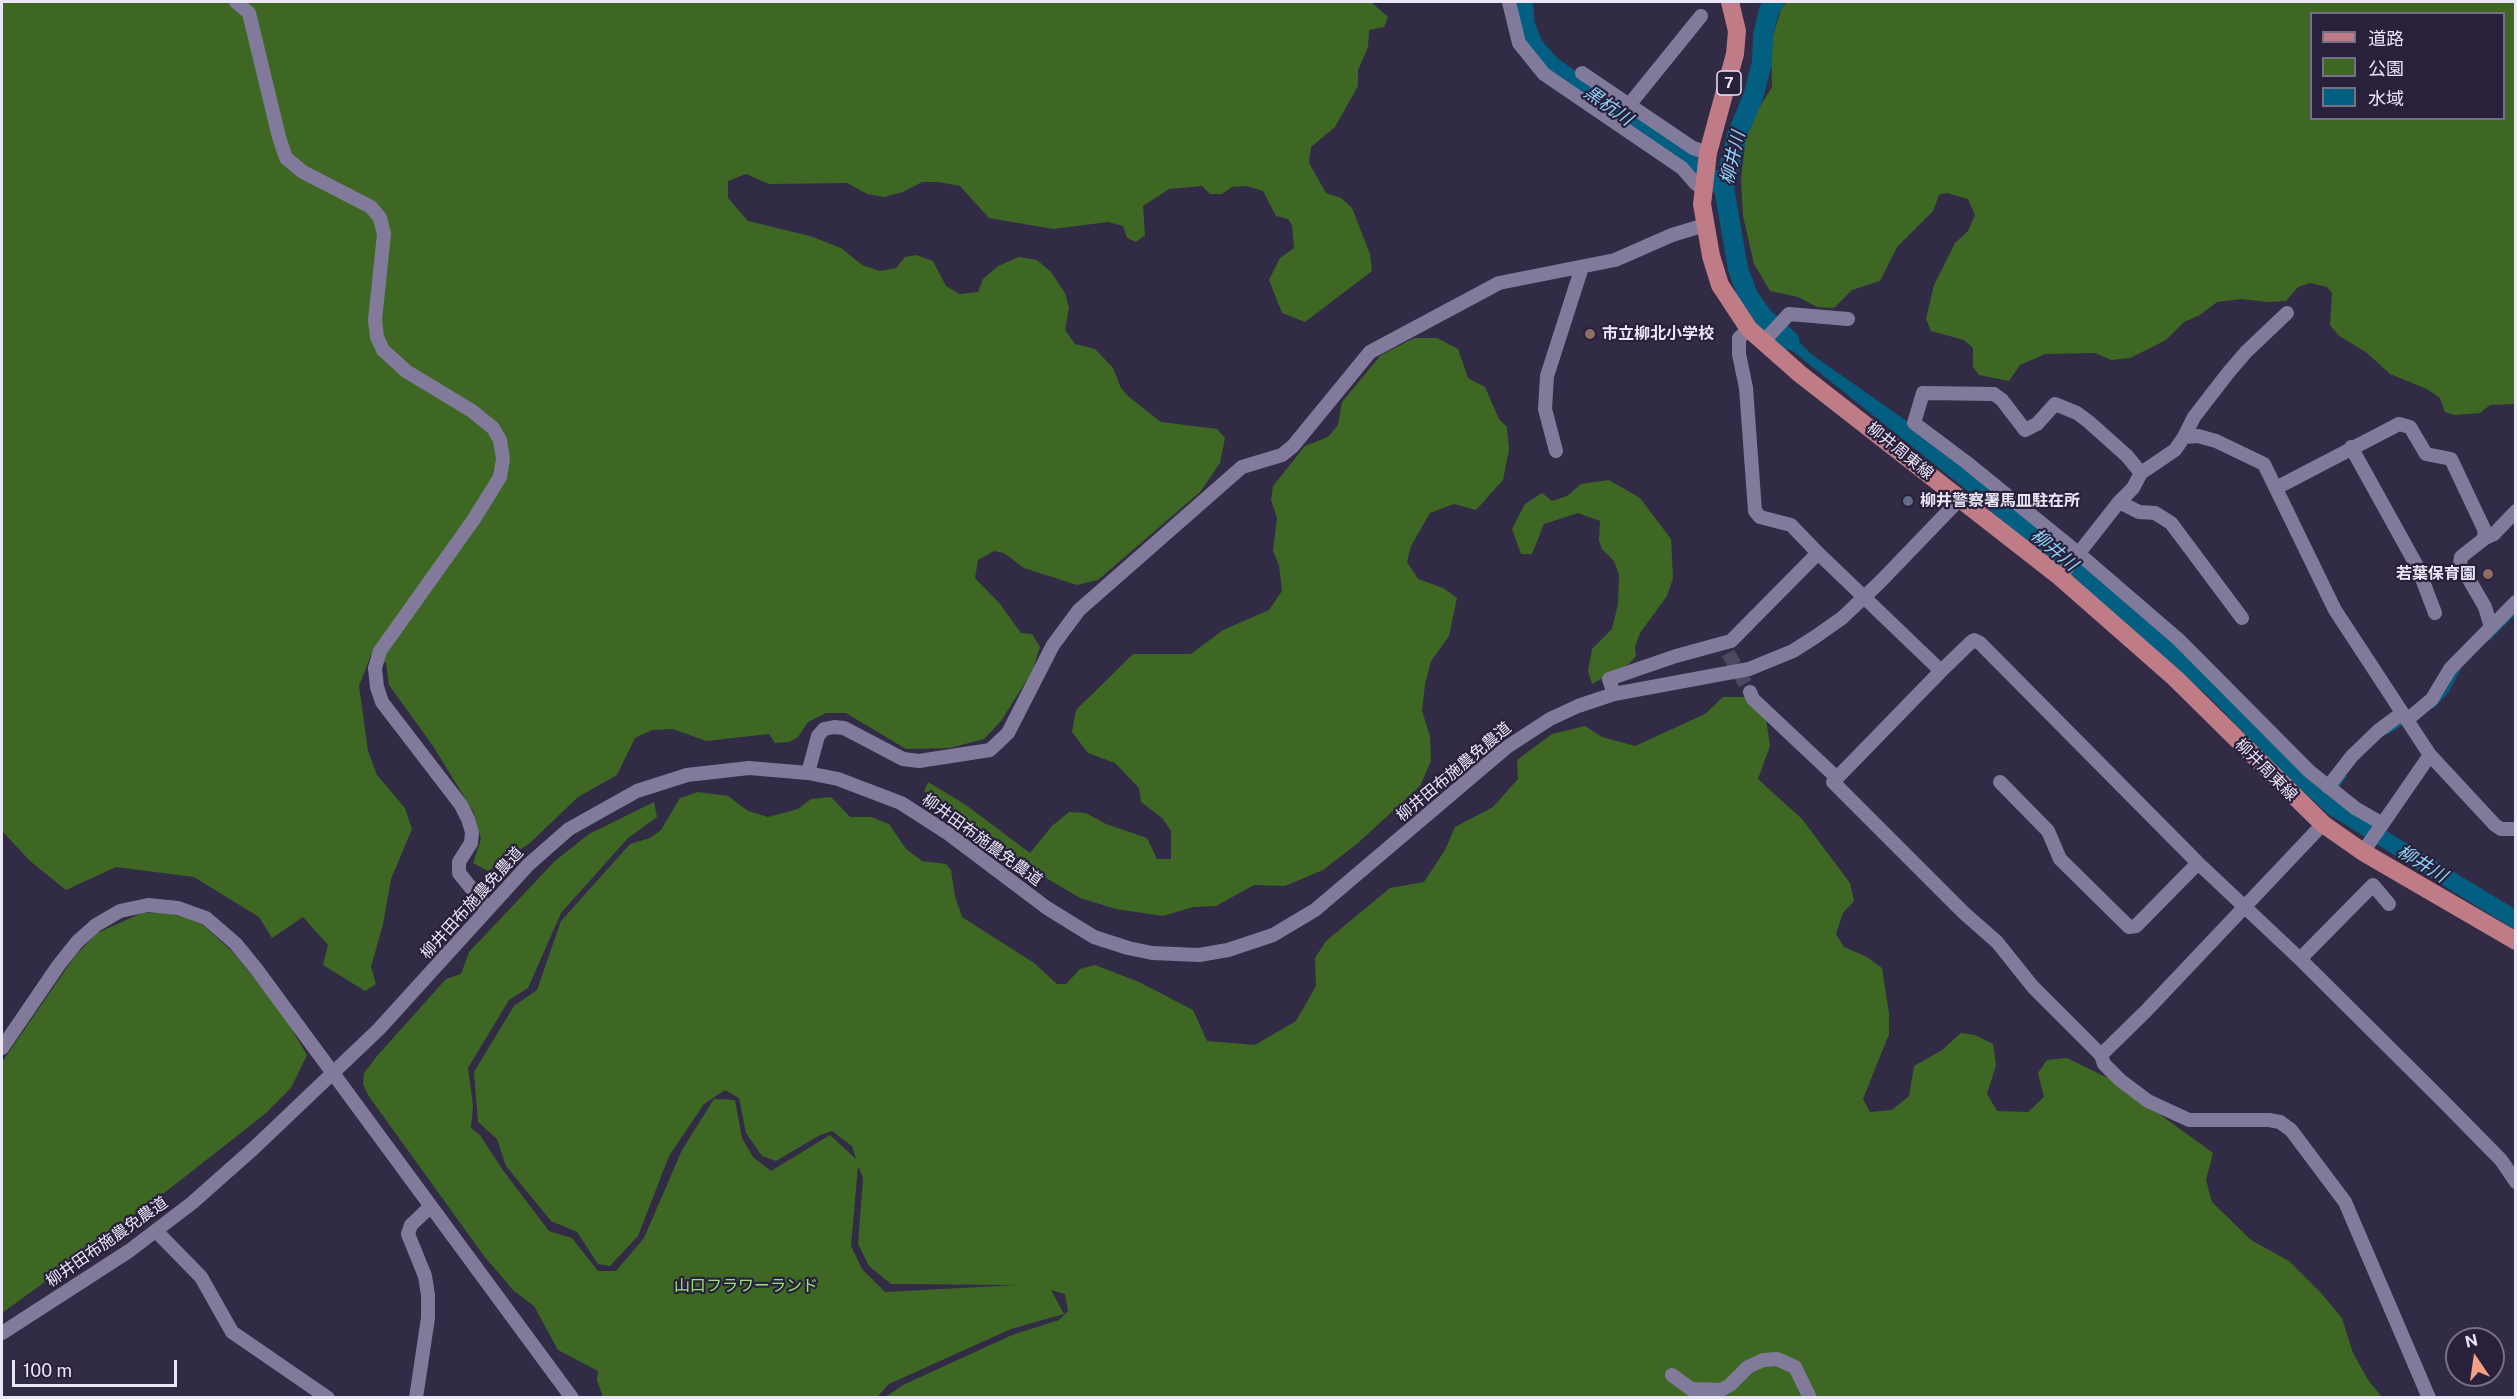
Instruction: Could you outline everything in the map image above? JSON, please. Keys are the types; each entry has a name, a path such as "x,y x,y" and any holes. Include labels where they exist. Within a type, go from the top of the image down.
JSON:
{"main road":[{"name":"柳井周東線","path":"1730,2 1737,31 1736,54 1707,158 1703,186 1705,225 1720,285 1749,329 1960,499 2062,575 2175,678 2323,824 2516,941"}],"street":[{"path":"236,2 249,13 270,104 286,158 303,172 371,207 380,218 384,234 375,320 377,337 383,350 406,370 472,411 493,428 500,440 502,459 500,477 474,519 380,651 375,668 376,687 382,702 461,804 472,832 471,843 459,862 459,873 488,909"},
{"path":"1509,2 1519,43 1544,74 1682,168 1696,184 1703,186"},
{"path":"1629,105 1701,16"},
{"path":"1582,73 1707,158"},
{"path":"808,773 818,736 824,729 834,727 844,728 903,759 919,761 978,753 999,744 1008,733 1053,645 1079,610 1242,467 1282,455 1293,446 1370,352 1499,283 1615,260 1672,235 1705,225"},
{"path":"1556,452 1545,408 1547,376 1582,267"},
{"path":"1765,340 1789,314 1800,312 1822,318 1848,319"},
{"path":"2062,575 2119,502 2133,488 2141,473 2175,450 2194,417 2228,373 2246,352 2288,313"},
{"path":"1749,329 1739,338 1739,354 1746,388 1755,511 1760,517 1791,525 1941,671"},
{"path":"2141,473 2127,456 2089,422 2077,413 2055,404 2037,424 2025,430 2002,400 1994,394 1923,393 1914,423 1966,462 2179,640 2332,791 2380,824"},
{"path":"2276,488 2399,423 2410,427 2426,454 2451,459 2484,529 2485,538"},
{"path":"2184,437 2198,436 2216,441 2264,464 2334,610 2430,755 2495,825 2501,829 2516,829"},
{"path":"2351,447 2418,568 2435,613"},
{"name":"柳井田布施農免農道","path":"2,1333 156,1231 254,1148 380,1029 528,865 569,829 637,791 687,775 749,768 808,773 837,779 901,803 946,832 1047,908 1094,937 1152,953 1199,955 1253,943 1294,924 1355,878 1448,795 1527,732 1578,706 1614,694 1708,678 1760,665 1793,651 1815,638 1864,597 1960,499"},
{"path":"2119,502 2139,512 2155,513 2171,522 2242,618"},
{"path":"2491,627 2485,607 2460,564 2461,557 2485,538 2494,534 2516,511"},
{"path":"1614,694 1609,679 1615,676 1650,667 1676,656 1725,649 1818,553"},
{"path":"2332,791 2337,772 2358,750 2378,731 2432,699 2450,669 2516,602"},
{"path":"2429,1398 2345,1202 2291,1130 2280,1122 2269,1120 2189,1120 2148,1101 2120,1080 2104,1064 2102,1055 2033,987 1997,942 1956,906 1833,782 1969,644 1974,640 1980,643 2198,863 2300,959 2493,1152 2516,1182"},
{"path":"1750,692 1753,699 1837,778"},
{"path":"2365,848 2430,755"},
{"path":"2000,782 2048,831 2060,859 2129,927 2136,926 2198,863"},
{"path":"2102,1055 2323,824"},
{"path":"2300,959 2373,885 2389,904"},
{"path":"2,1048 58,966 96,925 134,907 164,905 206,918 236,944 572,1398"},
{"path":"416,1398 428,1318 428,1295 425,1276 408,1234 411,1226 431,1206"},
{"path":"156,1231 201,1277 232,1332 328,1398"},
{"path":"1672,1375 1691,1389 1721,1390 1730,1385 1748,1367 1763,1360 1777,1359 1795,1367 1810,1398"}],"green space":[{"path":"2,2 1371,2 1388,17 1384,27 1369,30 1368,47 1358,70 1358,86 1335,127 1311,147 1309,163 1326,193 1341,198 1352,208 1370,254 1372,271 1305,322 1282,313 1269,280 1280,258 1294,248 1292,225 1288,219 1276,216 1263,191 1247,186 1232,187 1222,194 1210,194 1202,186 1169,189 1143,206 1145,235 1136,242 1127,238 1123,226 1108,222 1053,229 989,218 960,186 938,182 922,182 903,192 884,197 867,194 847,183 769,184 746,174 728,181 728,198 748,221 810,236 841,248 862,265 880,271 896,268 905,257 916,255 933,261 946,286 960,294 978,292 983,279 998,266 1019,257 1037,260 1051,272 1065,293 1069,307 1065,330 1075,344 1095,349 1113,368 1121,388 1129,397 1161,422 1217,429 1225,438 1220,463 1200,492 1098,580 1077,585 1024,568 1004,553 994,551 978,560 975,578 1000,604 1021,633 1032,634 1040,647 1032,672 1001,721 984,739 950,748 906,749 846,713 826,713 808,722 798,737 789,742 775,743 769,734 706,741 673,729 652,730 635,738 617,775 578,797 530,843 488,871 473,863 481,839 474,813 433,746 389,685 386,663 371,655 359,686 368,751 377,775 405,808 412,829 391,879 383,924 371,967 376,984 365,991 323,965 328,945 303,917 272,938 259,917 194,877 116,867 66,890 30,861 2,831"},
{"path":"1786,2 2515,2 2515,404 2490,405 2480,413 2454,415 2445,412 2440,398 2427,389 2390,374 2367,353 2338,335 2330,325 2332,293 2327,287 2310,283 2298,287 2286,301 2267,302 2241,299 2217,302 2200,315 2184,322 2166,340 2130,358 2111,360 2095,353 2045,354 2020,365 2009,381 1979,375 1973,367 1973,348 1964,340 1931,331 1926,319 1934,285 1955,243 1968,231 1975,215 1968,199 1947,193 1939,195 1933,211 1897,247 1880,281 1852,290 1834,308 1817,307 1798,297 1770,291 1754,264 1743,216 1741,179 1747,127 1772,87 1771,44 1781,9"},
{"path":"1414,338 1437,338 1458,349 1468,378 1485,387 1499,419 1507,427 1509,450 1503,480 1476,510 1454,504 1430,513 1411,546 1407,562 1418,579 1443,588 1457,598 1449,636 1431,661 1425,684 1422,711 1430,736 1431,761 1420,786 1358,843 1323,870 1285,886 1254,885 1216,906 1193,907 1163,916 1116,909 1080,898 1036,872 976,826 924,792 928,782 966,805 1030,853 1052,826 1069,812 1086,813 1106,824 1147,838 1157,859 1171,859 1171,831 1162,818 1141,802 1139,788 1115,763 1088,753 1072,732 1076,710 1133,654 1191,654 1223,630 1269,610 1282,591 1279,565 1273,551 1277,518 1271,500 1273,486 1305,446 1328,437 1338,425 1342,402 1381,355"},
{"path":"1609,480 1640,498 1671,539 1673,578 1667,596 1640,633 1635,647 1636,656 1629,664 1592,684 1588,671 1592,649 1612,629 1618,604 1619,575 1614,561 1602,549 1599,540 1600,521 1578,513 1544,524 1532,554 1521,554 1512,529 1525,504 1542,493 1552,501 1567,496 1581,484"},
{"name":"山口フラワーランド","path":"1723,697 1745,697 1766,719 1770,746 1758,779 1802,819 1850,883 1854,901 1843,913 1836,934 1844,947 1867,957 1882,968 1889,1014 1889,1034 1863,1099 1870,1112 1892,1110 1909,1096 1914,1066 1942,1050 1961,1033 1975,1035 1993,1044 1996,1065 1987,1094 1997,1111 2028,1112 2044,1097 2038,1073 2047,1060 2067,1058 2114,1081 2213,1153 2206,1180 2212,1202 2251,1240 2289,1261 2320,1292 2342,1318 2353,1353 2368,1380 2382,1397 885,1397 903,1385 1012,1335 1059,1320 1068,1311 1065,1294 1051,1290 1064,1314 1011,1329 889,1384 877,1397 603,1397 597,1380 598,1371 558,1350 534,1306 514,1291 484,1256 368,1095 363,1084 364,1073 377,1056 446,979 461,974 469,952 555,861 589,834 654,802 657,817 628,838 561,913 528,988 509,1000 468,1068 473,1106 471,1128 480,1135 502,1169 549,1231 572,1238 598,1271 616,1271 644,1238 682,1150 714,1099 735,1100 742,1138 753,1157 771,1171 830,1135 856,1159 852,1146 832,1131 820,1135 776,1161 762,1156 746,1133 739,1098 725,1090 704,1104 669,1156 638,1236 610,1266 598,1264 577,1232 551,1221 506,1166 497,1139 478,1122 474,1072 514,1006 537,990 561,921 630,844 650,838 661,830 680,798 698,792 728,796 748,811 768,817 798,809 811,799 831,797 850,817 871,817 889,824 906,849 922,861 946,864 951,870 955,896 962,917 1034,963 1057,984 1066,984 1080,969 1095,965 1139,982 1193,1010 1207,1041 1255,1045 1296,1021 1316,986 1315,958 1326,941 1390,888 1424,882 1445,850 1455,827 1493,807 1518,779 1517,760 1552,734 1585,726 1602,737 1635,746 1705,714","holes":["858,1166 863,1178 858,1244 869,1266 891,1284 1017,1285 885,1292 862,1269 851,1246"]},
{"path":"142,913 166,913 197,920 233,952 282,1013 307,1055 291,1088 265,1114 122,1226 2,1313 2,1062 75,956 97,933"}],"water":[{"path":"1784,326 1811,354 1911,424 2023,514 2174,644 2335,800 2515,909 2515,930 2328,814 2284,774 2207,695 1959,484 1775,337"}],"waterway":[{"name":"黒杭川","path":"1523,2 1525,26 1534,47 1551,66 1717,183"},
{"name":"柳井川","path":"1774,2 1769,10 1763,36 1762,62 1753,97 1737,135 1724,188 1738,269 1748,296 1763,317 1789,340"},
{"path":"2489,639 2516,612"},
{"path":"2433,707 2447,692 2459,669"},
{"path":"2387,733 2403,723"},
{"path":"2337,788 2345,776"}],"tunnel":[{"path":"1728,653 1750,692"}],"place":[{"name":"市立柳北小学校","path":"1590,334"},
{"name":"柳井警察署馬皿駐在所","path":"1908,501"},
{"name":"若葉保育園","path":"2488,574"}]}
